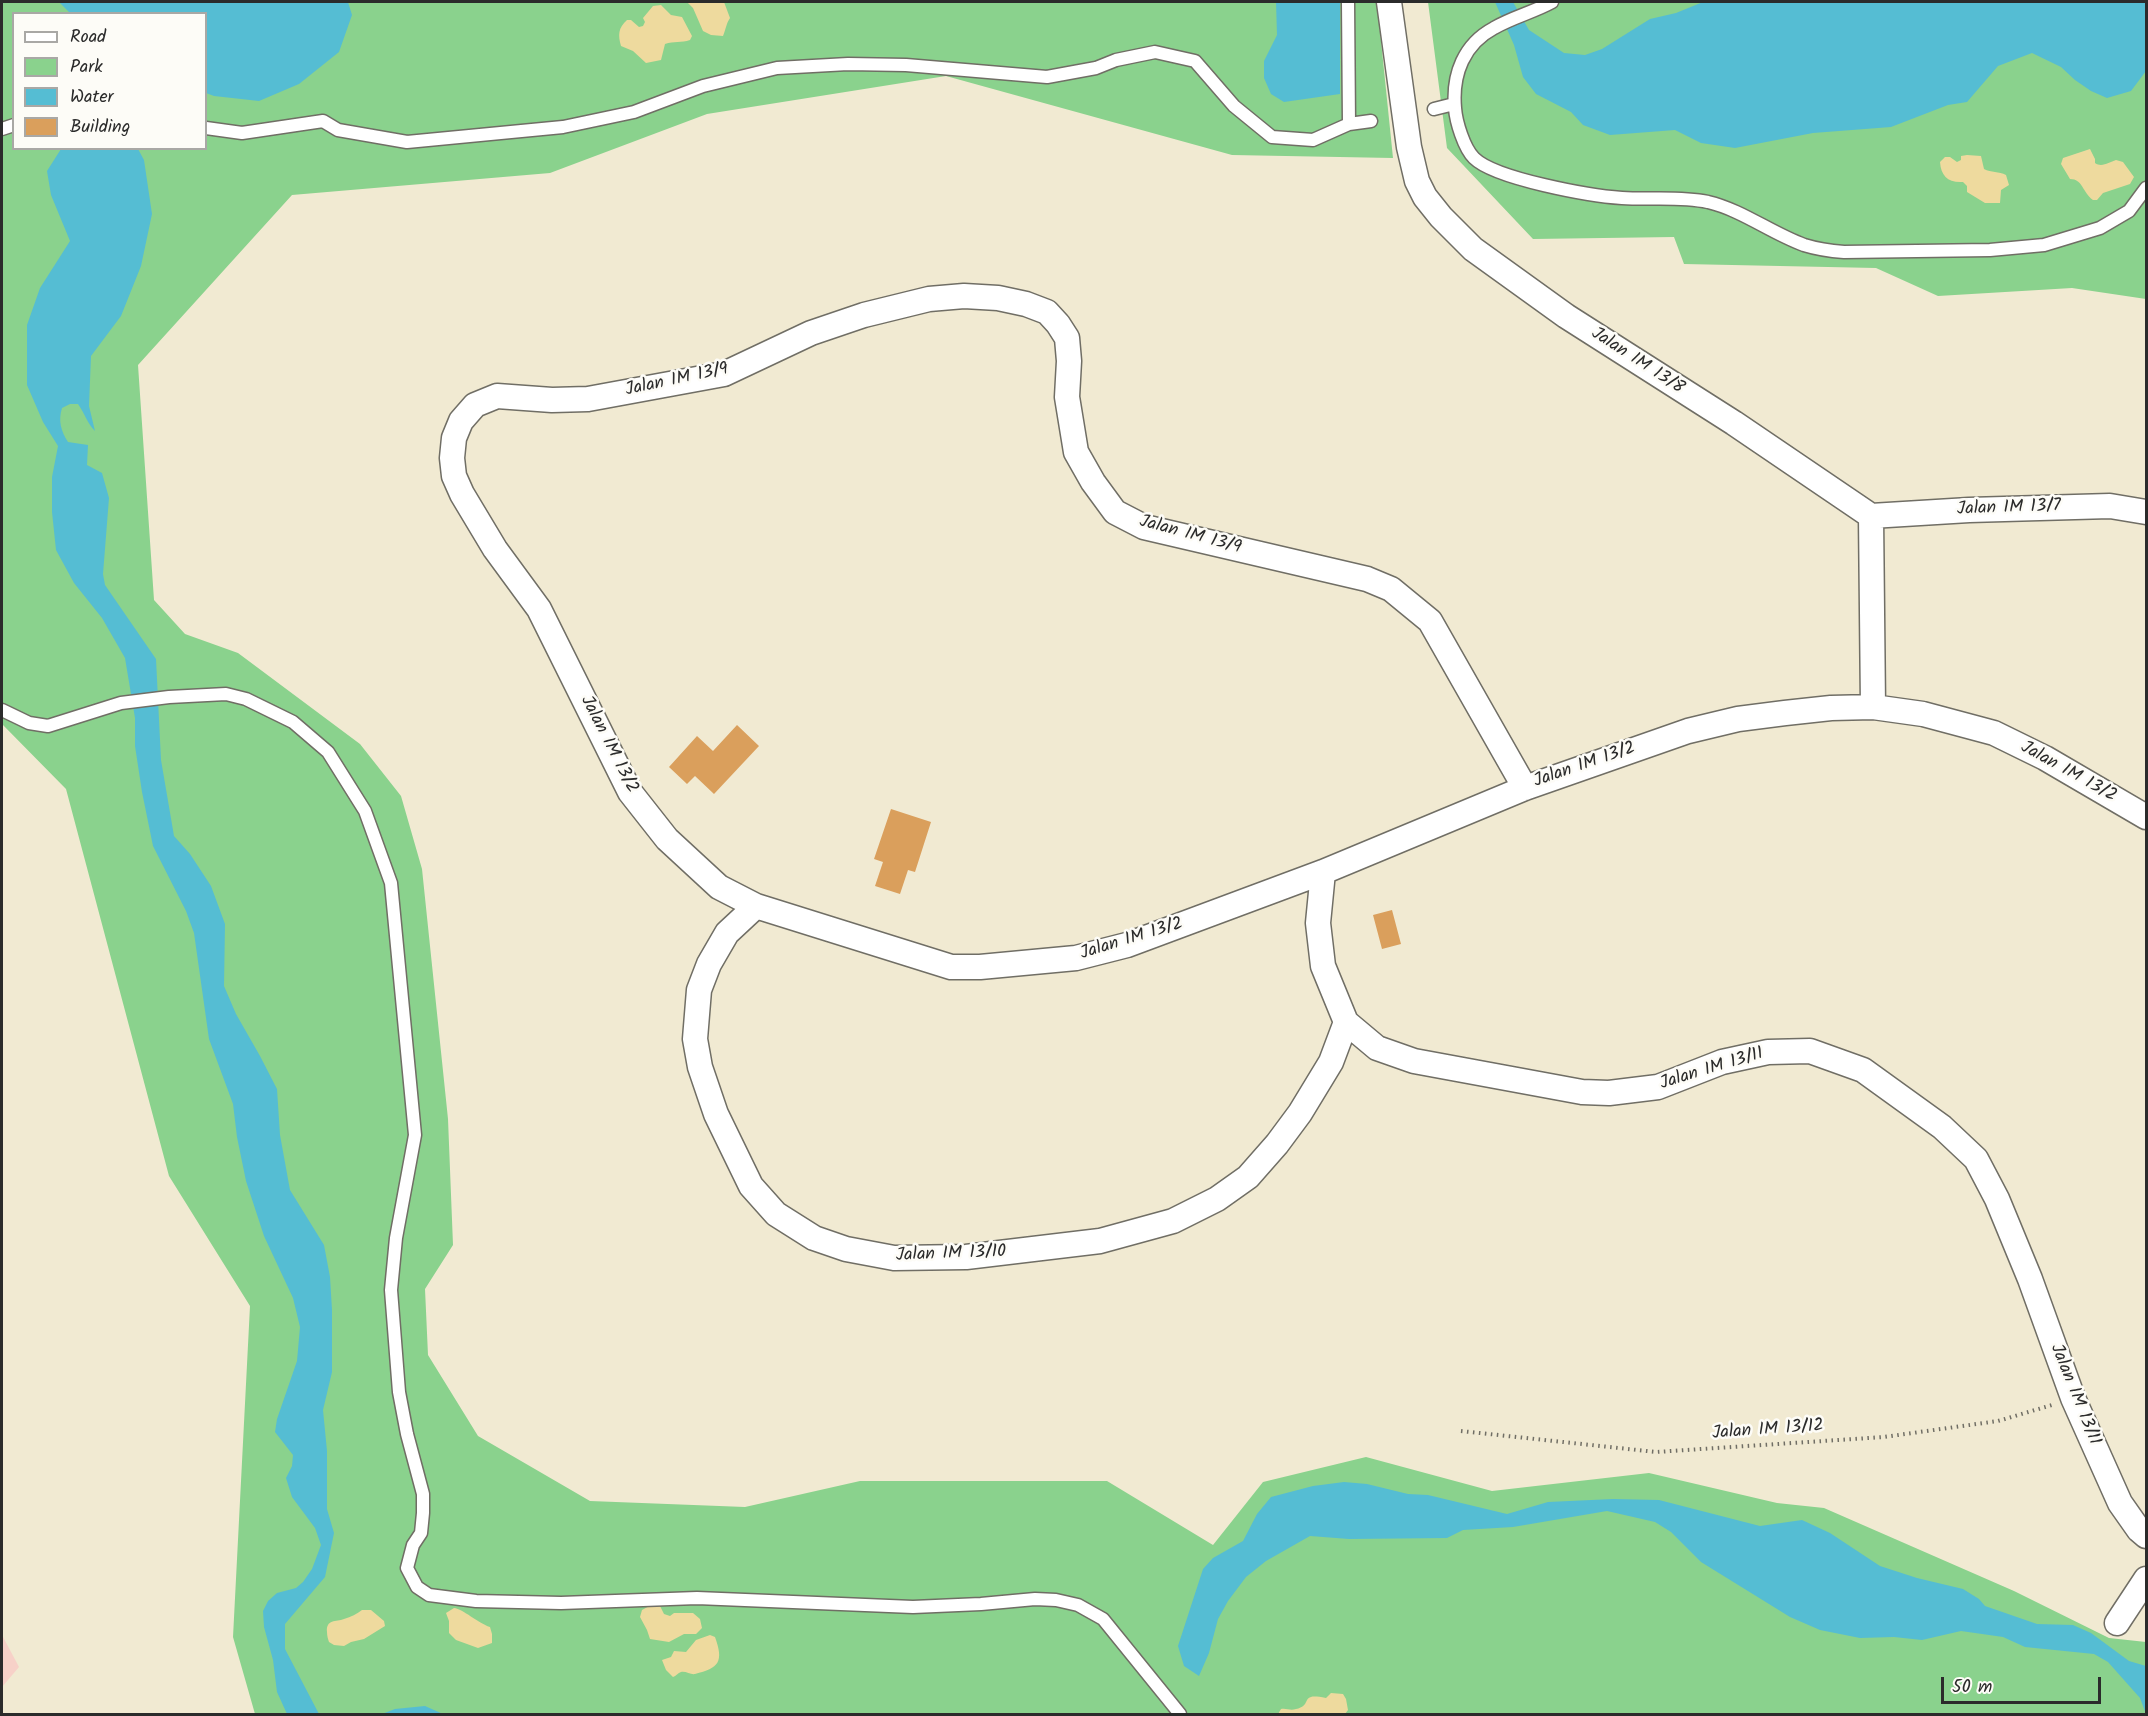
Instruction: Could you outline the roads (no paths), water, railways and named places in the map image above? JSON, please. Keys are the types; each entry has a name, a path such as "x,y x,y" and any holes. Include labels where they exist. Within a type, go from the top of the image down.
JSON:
{"street":[{"name":"Jalan IM 13/8","path":"1389,2 1409,147 1417,181 1425,197 1441,217 1473,249 1566,316 1734,423 1871,516"},
{"name":"Jalan IM 13/9","path":"552,400 588,399 724,374 811,333 864,315 929,299 964,296 998,298 1026,304 1047,312 1067,338 1069,361 1067,398 1076,452 1093,482 1115,512 1144,527 1366,579 1391,589 1430,621 1525,788"},
{"name":"Jalan IM 13/2","path":"552,400 497,396 475,405 461,421 454,438 452,458 454,476 462,494 495,549 539,609 630,792 668,838 719,887 756,906 951,967 980,967 1076,958 1127,945 1323,872 1525,788 1688,731 1738,719 1831,708 1874,707 1923,714 1994,733 2045,758 2146,817"},
{"name":"Jalan IM 13/7","path":"1871,516 1969,510 2110,506 2146,512"},
{"path":"1871,516 1874,707"},
{"name":"Jalan IM 13/11","path":"1323,872 1318,923 1323,966 1346,1022 1377,1048 1413,1061 1582,1092 1609,1093 1658,1087 1722,1062 1768,1052 1810,1051 1863,1070 1942,1127 1976,1159 1997,1199 2022,1259 2073,1398 2120,1503 2146,1536"},
{"name":"Jalan IM 13/10","path":"756,906 727,933 708,964 699,990 695,1039 700,1067 716,1114 751,1186 776,1214 814,1238 846,1248 894,1258 966,1257 1100,1241 1173,1221 1217,1199 1248,1177 1300,1113 1331,1062 1346,1022"},
{"path":"2117,1623 2146,1579"}],"lane":[{"path":"1348,2 1349,124"},
{"path":"1552,2 1494,28 1475,42 1462,57 1454,104 1456,125 1474,158 1503,174 1557,188 1621,198 1676,198 1709,202 1738,213 1803,245 1825,250 1990,250 2044,245 2100,228 2129,211 2146,188"},
{"path":"207,128 242,133 323,121 338,130 407,142 563,127 634,112 703,86 777,68 848,64 906,65 1047,76 1096,68 1116,60 1155,52 1195,61 1234,106 1272,137 1313,140 1349,124 1371,121"},
{"path":"1434,109 1454,104"},
{"path":"2,710 29,723 48,726 121,703 169,697 226,694 246,699 293,722 328,752 365,811 392,883 415,1135 396,1238 392,1290 399,1392 407,1434 423,1494 421,1533 413,1545 407,1568 417,1587 429,1595 476,1601 561,1603 697,1598 913,1607 1035,1599 1056,1600 1078,1605 1103,1619 1180,1714"}],"water":[{"path":"59,2 348,2 352,15 339,52 299,84 259,101 207,93 207,12 69,12"},
{"path":"1276,2 1340,2 1340,94 1284,102 1271,94 1264,78 1264,61 1277,35"},
{"path":"1495,2 1513,2 1529,30 1564,53 1585,55 1602,49 1650,19 1676,13 1703,2 2146,2 2146,71 2131,91 2107,98 2091,91 2061,67 2032,53 1998,66 1967,102 1948,105 1891,127 1813,133 1735,148 1701,143 1675,130 1610,135 1583,125 1571,112 1536,94 1523,77 1514,45"},
{"path":"60,150 139,150 144,160 152,214 141,266 121,316 91,356 89,406 95,431 78,404 70,404 62,408 61,426 68,442 88,445 87,465 102,473 109,498 103,574 105,585 156,659 161,760 174,836 190,854 211,886 225,924 224,986 236,1014 277,1089 280,1135 290,1190 324,1245 330,1277 332,1372 323,1410 327,1451 327,1509 334,1533 325,1577 285,1624 285,1649 319,1714 287,1714 277,1692 263,1611 268,1601 277,1593 296,1588 303,1582 312,1569 321,1545 315,1528 292,1497 286,1478 292,1466 293,1455 275,1432 277,1419 297,1361 300,1327 293,1298 264,1236 246,1181 233,1104 209,1039 194,933 186,911 153,846 135,746 135,718 125,658 102,618 74,583 56,550 52,512 52,477 58,446 43,422 27,385 27,325 40,288 70,241 51,195 47,171"},
{"path":"1344,1482 1367,1484 1408,1494 1428,1495 1507,1514 1548,1502 1613,1499 1659,1500 1760,1526 1802,1520 1830,1533 1880,1566 1963,1589 1979,1599 1985,1606 2037,1624 2073,1625 2091,1633 2129,1661 2146,1666 2146,1714 2140,1698 2108,1662 2094,1654 2025,1647 2003,1637 1961,1631 1922,1640 1894,1637 1860,1638 1820,1630 1790,1617 1701,1562 1671,1532 1655,1522 1607,1511 1513,1527 1463,1530 1447,1538 1349,1539 1310,1536 1266,1561 1246,1577 1218,1619 1209,1653 1199,1676 1184,1666 1178,1646 1203,1569 1213,1558 1243,1541 1257,1514 1271,1497 1313,1486"},
{"path":"425,1706 443,1714 382,1714 395,1709"}]}
